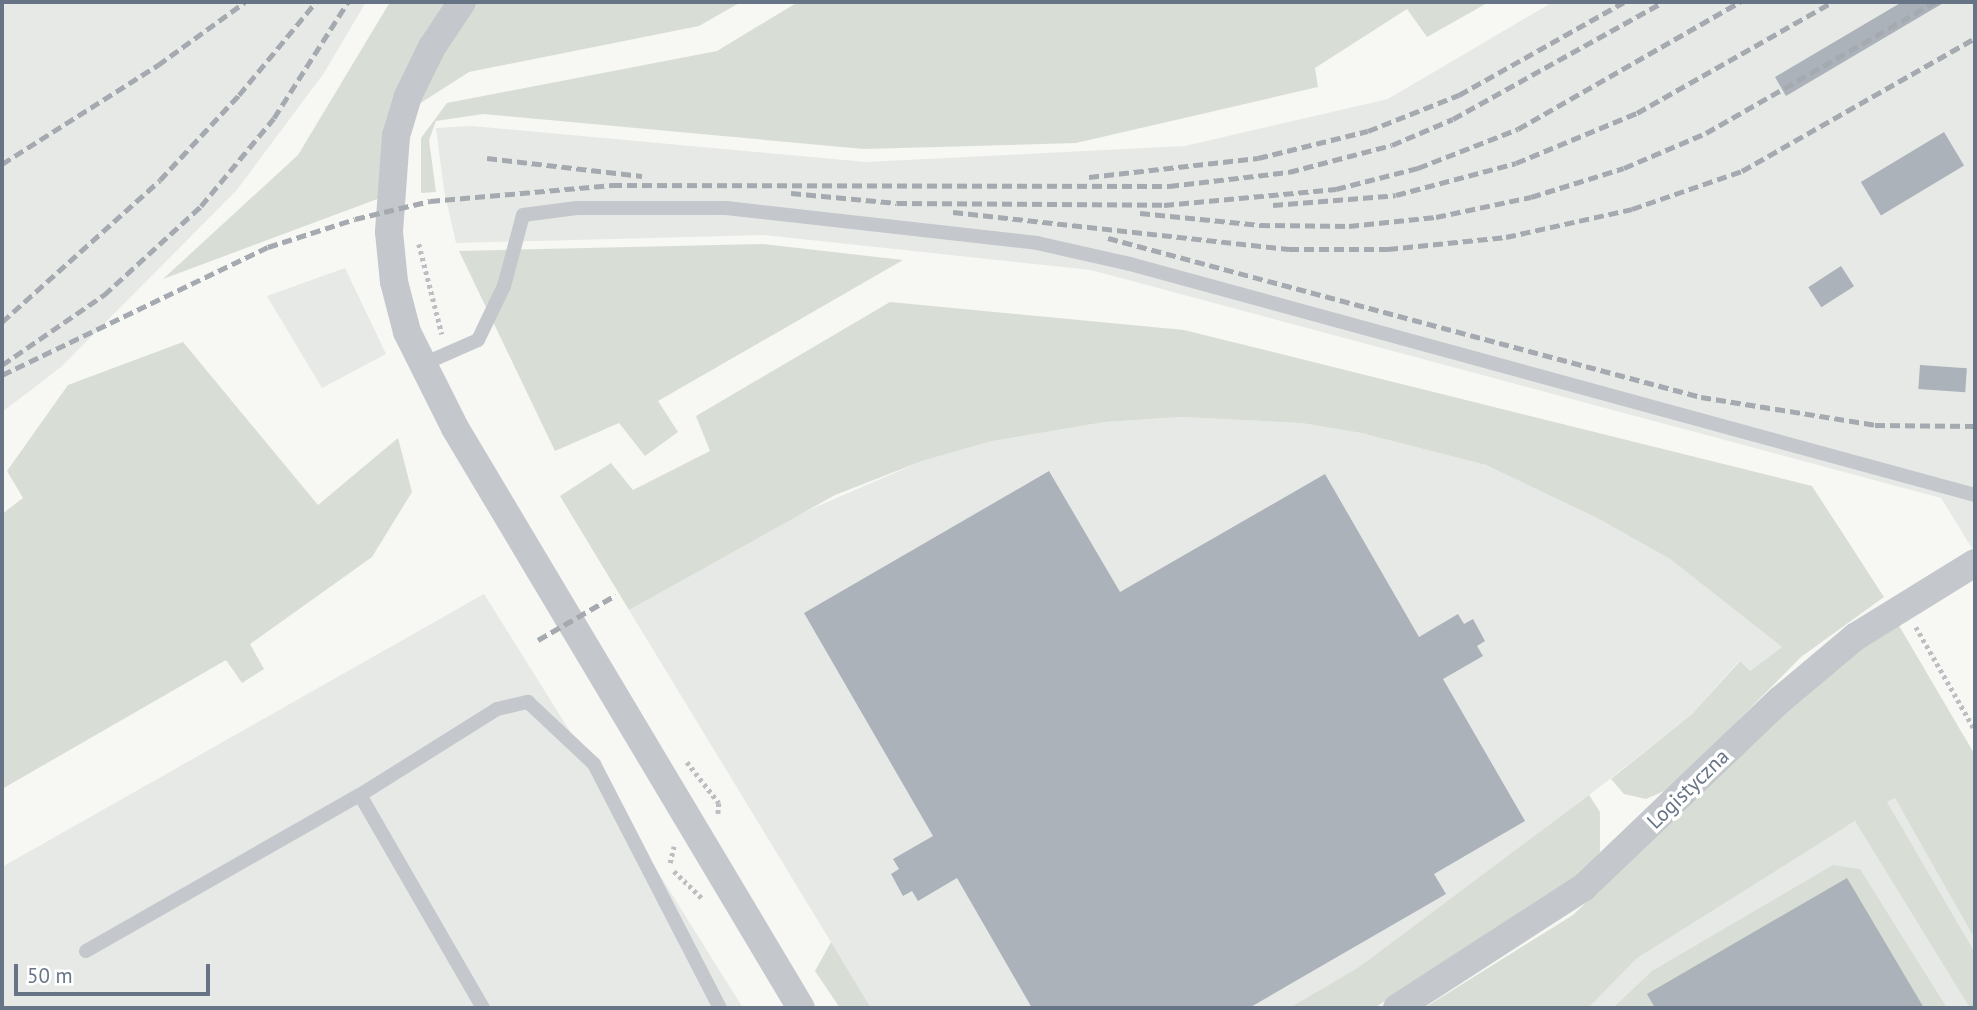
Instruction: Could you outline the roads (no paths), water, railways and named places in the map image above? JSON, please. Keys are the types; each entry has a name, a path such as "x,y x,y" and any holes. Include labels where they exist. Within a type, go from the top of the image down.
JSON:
{"street":[{"path":"462,2 432,47 408,96 390,182 388,232 394,282 421,365 801,1008"},
{"name":"Logistyczna","path":"1397,1008 1584,887 1780,700 1855,637 1975,564"}],"lane":[{"path":"421,365 478,340 490,323 523,215 577,208 726,208 1037,243 1104,258 1975,495"},
{"path":"86,951 360,795 497,709 528,702 594,764 720,1008"},
{"path":"360,795 483,1008"}],"railway":[{"path":"2,164 158,65 245,2"},
{"path":"2,322 160,180 239,95 316,2"},
{"path":"2,365 104,295 201,206 274,118 348,2"},
{"path":"1089,177 1258,158 1368,131 1459,95 1624,2"},
{"path":"2,375 268,247 355,219 430,201 612,185 1169,186 1289,172 1392,145 1453,119 1663,2"},
{"path":"791,193 897,203 1164,205 1336,189 1418,168 1518,129 1740,2"},
{"path":"1273,205 1396,195 1516,163 1637,113 1832,2"},
{"path":"1140,213 1260,225 1349,226 1436,217 1531,197 1624,168 1706,133 1935,2"},
{"path":"953,212 1289,249 1388,249 1506,237 1632,209 1742,171 1975,38"},
{"path":"487,158 642,176"},
{"path":"1108,238 1701,397 1875,425 1975,426"},
{"path":"538,640 616,595"}]}
